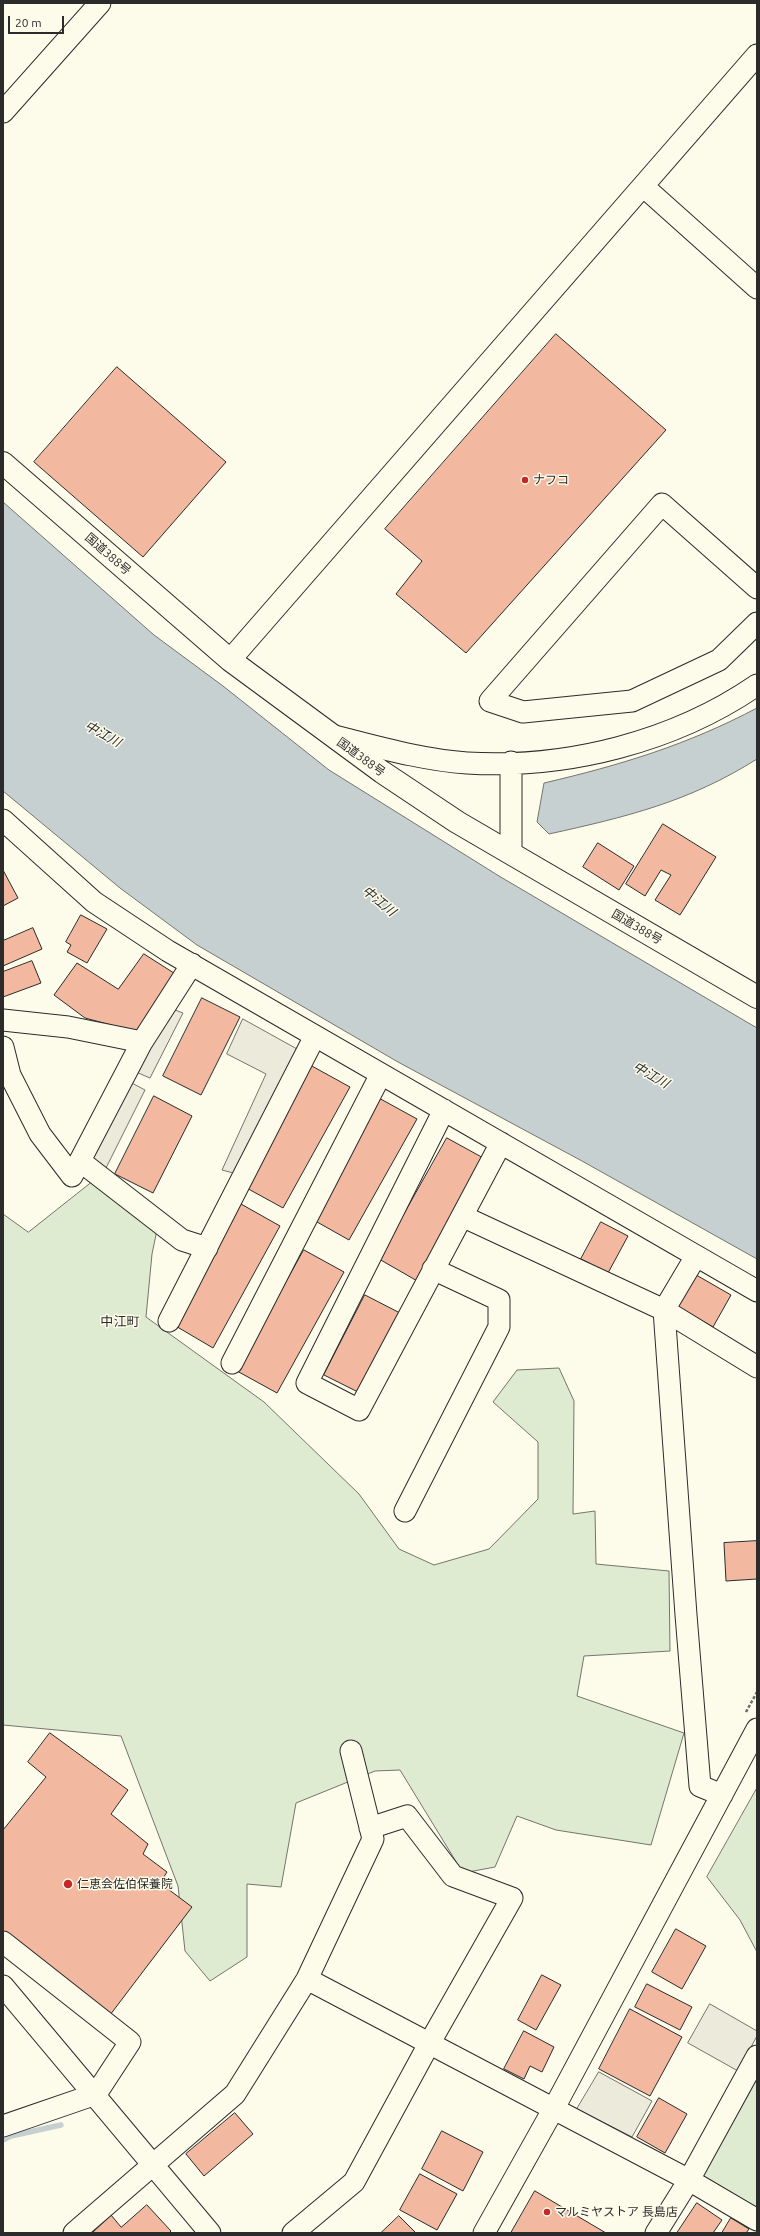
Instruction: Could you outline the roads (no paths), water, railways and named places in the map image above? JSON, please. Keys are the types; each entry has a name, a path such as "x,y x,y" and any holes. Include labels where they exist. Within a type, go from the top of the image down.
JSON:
{"highway":[{"name":"国道388号","path":"3,463 230,660 421,799 510,853 757,997"}],"street":[{"path":"3,112 100,3"},
{"path":"230,660 757,55"},
{"path":"643,186 757,288"},
{"path":"757,588 662,504 490,701 523,712 632,701 719,660 757,623"},
{"path":"330,734 412,756 468,763 570,758 640,741 693,721 757,685"},
{"path":"510,853 511,762"},
{"path":"3,820 94,902 192,964 757,1292"},
{"path":"3,1047 10,1075 40,1134 72,1176 142,1042 192,964"},
{"path":"3,1020 68,1027 142,1042"},
{"path":"169,1321 316,1036"},
{"path":"232,1363 381,1074"},
{"path":"444,1110 307,1383 359,1410 501,1143"},
{"path":"80,1161 182,1240 207,1248"},
{"path":"462,1216 664,1310 757,1367"},
{"path":"696,1256 664,1310 685,1607 700,1786 722,1795"},
{"path":"405,1511 499,1327 499,1300 434,1269"},
{"path":"484,2233 554,2108 757,1729"},
{"path":"74,2233 235,2094 307,1979 373,1839 351,1751"},
{"path":"293,2233 354,2182 429,2044 512,1898 453,1876 407,1816 370,1828"},
{"path":"3,1942 130,2042 96,2094 3,2126"},
{"path":"307,1979 689,2180 757,2220"},
{"path":"3,1986 96,2094 152,2166 210,2233"},
{"path":"656,2233 689,2180 757,2056"}],"water":[{"name":"中江川","path":"3,502 154,635 223,686 329,770 499,876 757,1028 757,1259 582,1161 398,1062 197,945 120,888 3,791"},
{"path":"757,708 757,759 732,774 682,797 631,814 604,821 549,834 537,822 544,783 600,769 653,753 705,733"}],"waterway":[{"path":"3,2140 11,2136 61,2125"}],"place":[{"name":"ナフコ","path":"525,480"},
{"name":"仁恵会佐伯保養院","path":"68,1884"},
{"name":"マルミヤストア 長島店","path":"547,2212"}],"district":[{"name":"中江町","path":"120,1322"}]}
